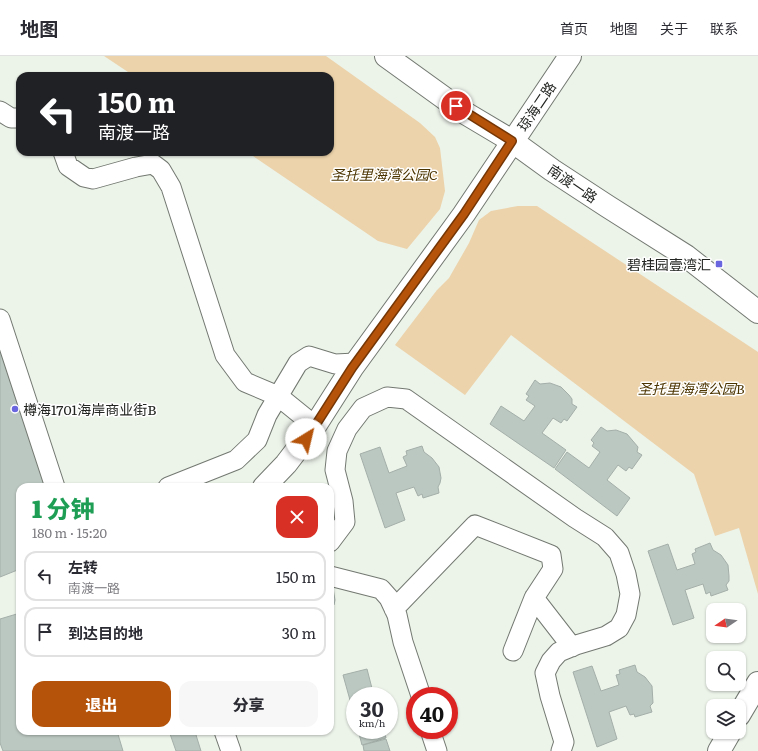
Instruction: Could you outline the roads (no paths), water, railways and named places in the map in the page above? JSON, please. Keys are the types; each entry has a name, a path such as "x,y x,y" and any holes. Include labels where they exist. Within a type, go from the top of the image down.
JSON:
{"street":[{"name":"南渡一路","path":"386,56 465,113 512,141 552,170 686,256 758,312"},
{"name":"琼海二路","path":"268,483 286,464 315,426 356,363 464,214 570,56"},
{"path":"0,111 11,118 16,118"},
{"path":"64,156 68,166 84,177 93,179 136,167 153,164 161,170 171,188 225,355 245,382 278,396 315,426"},
{"path":"0,319 54,483"},
{"path":"178,483 236,460 257,440 267,415 298,363 309,356 335,364 356,363"},
{"path":"334,537 345,522 343,501 334,470 337,451 347,429 363,408 387,397 406,399 575,518 605,537 619,553 626,574 630,594 626,615 619,628 606,636 572,646 559,652 551,661 545,672 550,696 564,742 561,751"},
{"path":"394,609 475,525 551,555 553,569 534,598 514,651"},
{"path":"334,577 381,589 389,598 394,609 418,687"},
{"path":"534,598 572,646"},
{"path":"746,703 758,683"},
{"path":"225,735 231,751"},
{"path":"433,739 437,751"},
{"path":"719,751 726,739"}],"place":[{"name":"碧桂园壹湾汇","path":"719,264"},
{"name":"樽海1701海岸商业街B","path":"15,409"}],"park label":[{"name":"圣托里海湾公园C","path":"384,174"},
{"name":"圣托里海湾公园B","path":"691,388"}]}
